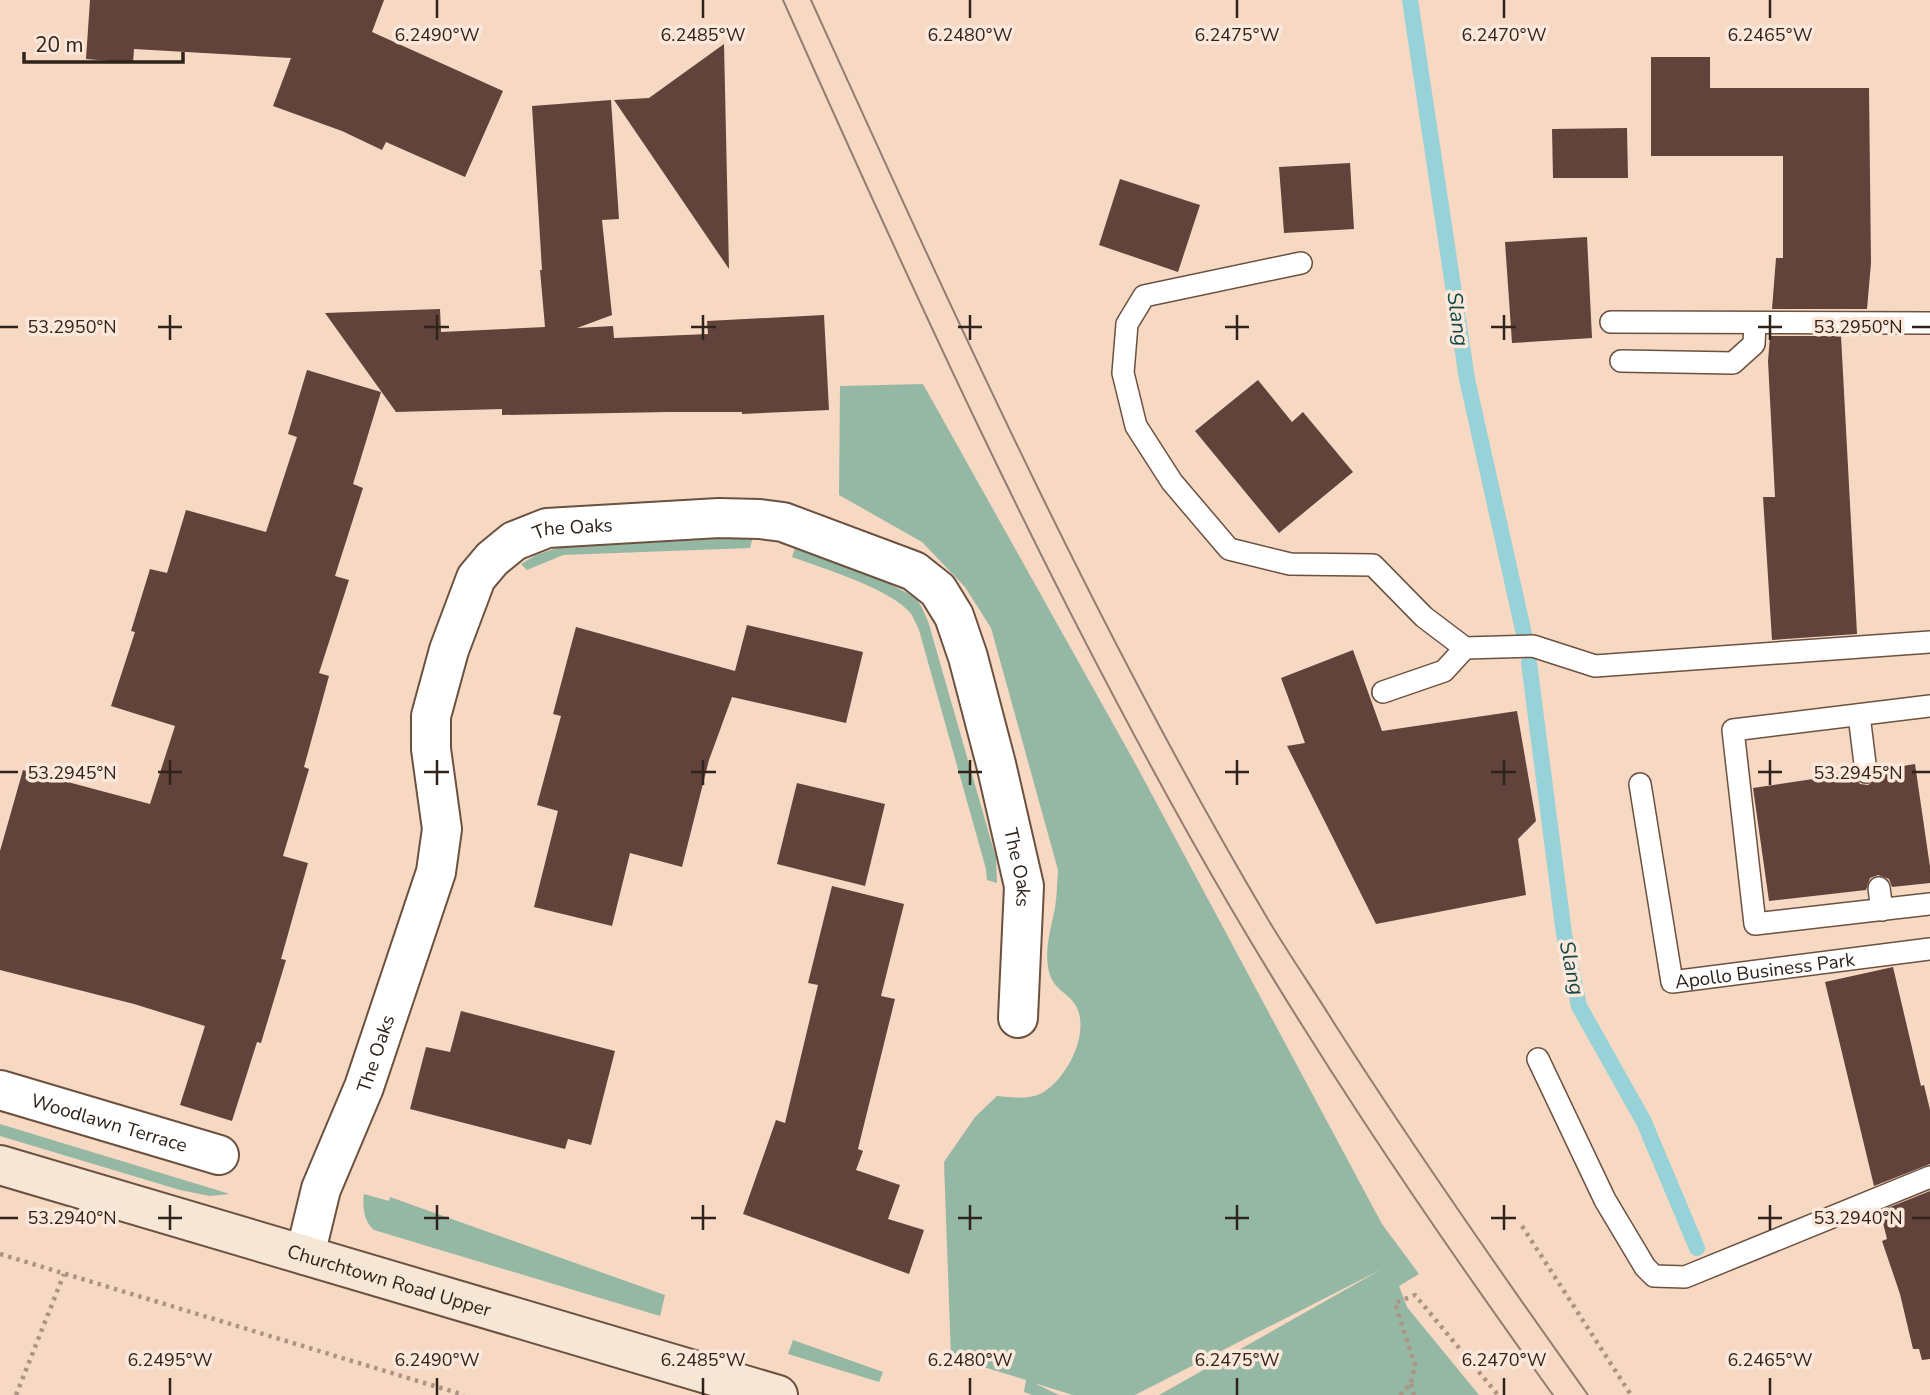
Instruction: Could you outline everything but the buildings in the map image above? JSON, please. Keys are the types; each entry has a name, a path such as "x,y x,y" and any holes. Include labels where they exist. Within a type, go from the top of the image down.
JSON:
{"main road":[{"name":"Churchtown Road Upper","path":"0,1164 778,1395"}],"street":[{"name":"The Oaks","path":"305,1255 321,1189 368,1077 436,872 442,828 431,749 431,716 449,650 476,578 492,559 514,541 547,528 719,518 783,522 914,571 938,590 954,616 968,657 1024,886 1017,1018"},
{"name":"Woodlawn Terrace","path":"0,1090 219,1155"}],"lane":[{"path":"1301,263 1144,296 1127,324 1123,373 1136,426 1172,482 1229,549 1290,564 1373,565 1424,617 1465,648 1533,646 1595,666 1930,642"},
{"path":"1611,322 1930,323"},
{"path":"1621,361 1733,363 1754,344 1755,324"},
{"path":"1383,692 1444,671 1465,648"},
{"path":"1930,706 1733,730 1755,924 1930,904"},
{"path":"1859,715 1866,772"},
{"name":"Apollo Business Park","path":"1640,784 1672,982 1930,949"},
{"path":"1879,888 1882,909"},
{"path":"1538,1059 1605,1200 1645,1268 1654,1276 1685,1277 1930,1177"}],"path":[{"path":"1522,1226 1631,1395"},
{"path":"0,1254 464,1395"},
{"path":"16,1395 64,1274"},
{"path":"1414,1395 1411,1383 1415,1364 1395,1303 1415,1295 1498,1395"},
{"path":"1400,1395 1411,1383"}],"green space":[{"path":"923,384 1135,763 1382,1224 1419,1274 1399,1286 1407,1307 1479,1395 1159,1395 1382,1269 1135,1395 1073,1395 1034,1383 1059,1395 1032,1395 1024,1392 1026,1380 951,1357 944,1162 975,1117 997,1096 1030,1097 1050,1088 1059,1079 1078,1042 1080,1017 1073,1001 1053,981 1048,967 1048,945 1056,903 1058,870 991,628 965,587 922,542 839,495 840,386"},
{"path":"753,537 750,548 563,555 527,570 521,564 536,555 557,548"},
{"path":"795,548 880,580 918,601 928,621 996,858 997,883 987,880 919,630 912,615 903,606 874,588 792,557"},
{"path":"0,1124 230,1194 210,1196 180,1190 0,1136"},
{"path":"364,1194 389,1201 390,1197 665,1295 660,1316 374,1230 364,1214"},
{"path":"793,1340 883,1372 879,1382 788,1354"}],"waterway":[{"name":"Slang","path":"1410,0 1467,379 1524,634"},
{"name":"Slang","path":"1529,663 1564,934 1579,1006 1644,1122 1697,1248"}],"tram line":[{"path":"783,0 927,318 1028,528 1080,632 1190,837 1318,1051 1457,1259 1553,1395"},
{"path":"811,0 1028,467 1144,697 1205,810 1277,934 1365,1070 1459,1211 1588,1395"}]}
